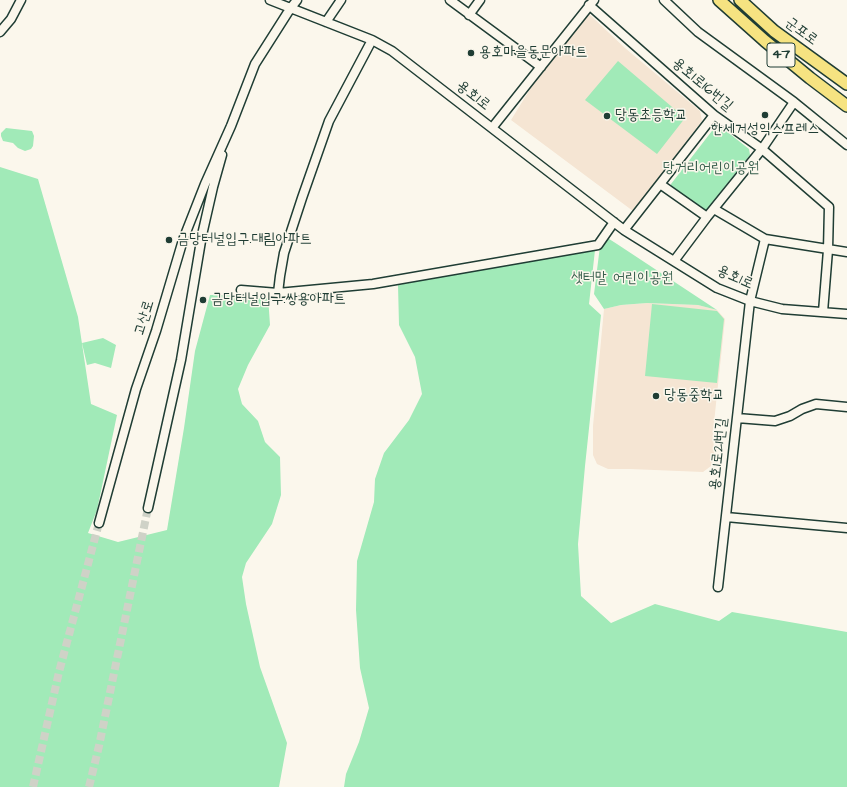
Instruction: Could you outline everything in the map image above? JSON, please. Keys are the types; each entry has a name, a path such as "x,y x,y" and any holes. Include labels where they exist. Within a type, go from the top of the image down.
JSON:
{"main road":[{"name":"군포로","path":"719,0 765,41 847,106"},
{"name":"군포로","path":"740,0 774,31 847,84"}],"street":[{"path":"0,32 11,19 21,0"},
{"name":"용호1로","path":"270,0 372,40 392,51 624,230 717,288 750,301 782,309 847,314"},
{"name":"고산로","path":"98,522 136,390 156,331 183,240 205,184 231,126 254,64 297,0"},
{"path":"326,22 341,0"},
{"path":"450,0 468,15 541,67"},
{"path":"468,15 480,0"},
{"path":"664,0 698,32 794,102 847,145"},
{"path":"492,128 592,2"},
{"name":"용호1로16번길","path":"592,2 714,115 762,149 829,207 828,250 823,312"},
{"path":"278,293 284,254 329,121 372,40"},
{"path":"674,262 707,217 762,149 794,102"},
{"path":"624,230 714,115"},
{"name":"고산로","path":"148,508 181,360 202,235 213,187 231,126"},
{"path":"660,184 707,217"},
{"path":"714,209 765,239 847,252"},
{"path":"241,290 278,293 374,284 598,245 614,222"},
{"name":"용호1로21번길","path":"718,587 750,301 765,239"},
{"path":"737,418 775,421 816,404 847,407"},
{"path":"726,517 847,528"}],"shaded area":[{"name":"당동초등학교","path":"589,14 625,48 700,111 702,121 633,211 511,120 540,73"},
{"name":"당동중학교","path":"647,303 698,305 717,310 725,319 713,432 714,452 711,466 703,472 608,469 597,464 593,455 593,426 604,309 621,305"}],"green space":[{"path":"618,61 685,118 657,154 585,100"},
{"name":"당거리어린이공원","path":"715,127 721,127 749,149 750,155 706,210 702,212 671,188 671,184"},
{"path":"6,128 32,131 34,136 33,146 31,149 25,151 18,148 13,143 3,141 1,133"},
{"path":"0,167 38,179 78,317 91,404 117,415 97,510 88,533 118,542 167,530 195,351 210,295 268,296 270,325 248,365 238,389 242,404 258,421 265,442 280,457 281,495 272,524 246,563 242,577 246,604 260,667 287,743 279,787 0,787"},
{"name":"샛터말 어린이공원","path":"606,237 717,310 698,305 647,303 621,305 604,309 594,294 600,246"},
{"path":"595,250 589,304 601,315 578,544 581,596 611,623 655,604 719,621 732,612 847,632 847,787 344,787 346,774 359,742 369,708 360,668 356,610 357,561 374,502 375,479 384,453 409,420 422,394 415,357 399,325 398,285"},
{"path":"652,304 717,311 724,319 717,383 645,376"},
{"path":"103,338 116,345 111,368 95,363 87,365 82,343"}],"tunnel":[{"path":"89,787 99,746 148,508"},
{"path":"33,787 59,672 99,523"}],"place":[{"name":"용호마을동문아파트","path":"471,53"},
{"name":"한세거성익스프레스","path":"765,115"},
{"name":"당동초등학교","path":"607,116"},
{"name":"금당터널입구.대림아파트","path":"169,240"},
{"name":"금당터널입구.쌍용아파트","path":"203,300"},
{"name":"당동중학교","path":"656,396"}]}
